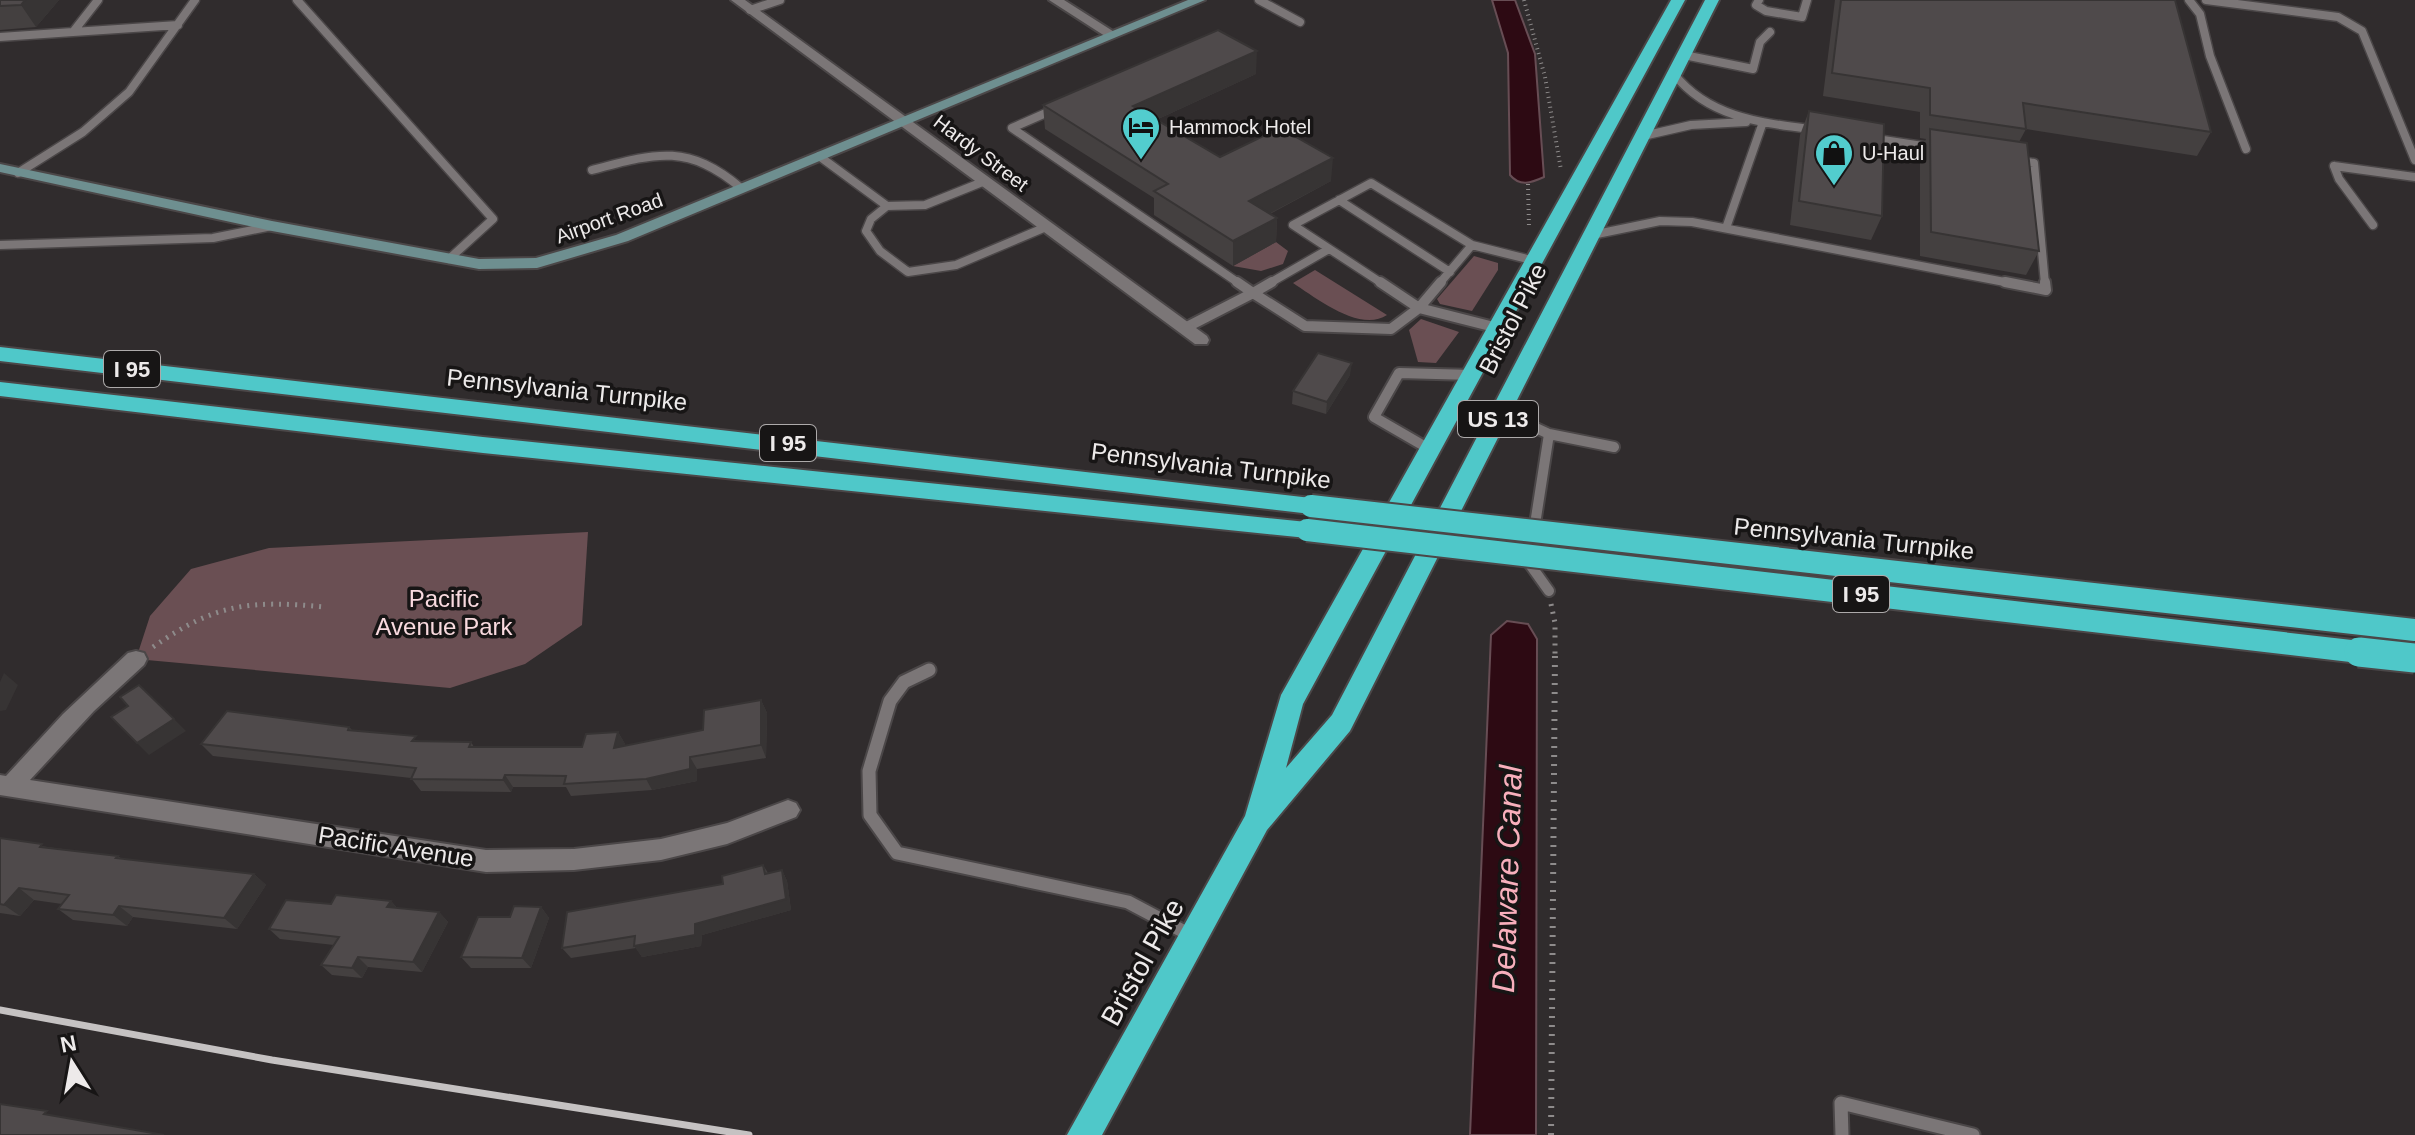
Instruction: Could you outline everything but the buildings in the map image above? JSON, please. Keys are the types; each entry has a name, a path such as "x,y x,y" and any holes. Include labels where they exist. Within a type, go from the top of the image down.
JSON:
{"highway":[{"name":"Bristol Pike","path":"1257,821 1290,703 1678,0"},
{"name":"Bristol Pike","path":"1084,1135 1257,821 1341,723 1712,0"},
{"name":"Pennsylvania Turnpike","path":"0,354 2415,658"},
{"name":"Pennsylvania Turnpike","path":"0,389 483,445 1309,518 2415,630"}],"street":[{"name":"Hardy Street","path":"737,0 1201,340"},
{"path":"1055,0 1113,35"},
{"name":"Airport Road","path":"0,168 272,226 449,259 491,265 556,259 622,238 1199,0"},
{"path":"5,786 136,659"},
{"name":"Pacific Avenue","path":"5,786 486,861 528,863 670,848 720,835 788,810"}],"lane":[{"path":"73,32 98,0"},
{"path":"18,173 83,132 129,92 195,0"},
{"path":"297,0 493,219 449,259"},
{"path":"750,10 780,0"},
{"path":"1259,0 1300,22"},
{"path":"1759,0 1756,5 1766,11 1802,17 1807,0"},
{"path":"2189,0 2200,14 2210,56 2246,149"},
{"path":"2206,0 2338,17 2357,25 2415,160"},
{"path":"0,37 178,25"},
{"path":"1770,32 1760,42 1753,69 1679,65 1689,92 1712,107 1763,122 1823,131"},
{"path":"1069,103 1012,128 1305,326 1391,329 1419,308 1472,245"},
{"path":"1643,136 1691,125 1763,122"},
{"path":"1726,228 1763,122"},
{"path":"1853,135 1944,149"},
{"path":"819,156 887,206 921,207 985,181"},
{"path":"592,170 643,157 684,157 703,160 741,188"},
{"path":"1592,235 1660,221 1726,228 2046,290 2034,163 2004,158"},
{"path":"2373,225 2339,179 2334,166 2415,177"},
{"path":"1498,328 1419,308 1293,225 1371,183 1472,245 1535,261"},
{"path":"1339,200 1450,272"},
{"path":"887,206 870,220 865,228 867,238 908,272 956,265 1046,227"},
{"path":"0,245 213,238 272,226"},
{"path":"1185,328 1329,249"},
{"path":"1431,450 1374,417 1399,373 1473,375"},
{"path":"1501,412 1549,434 1614,447"},
{"path":"1549,434 1529,563 1549,591"},
{"path":"929,670 904,682 890,701 869,771 870,815 897,853 1128,902 1194,937"},
{"path":"1842,1135 1841,1103 1973,1135"}],"path":[{"path":"1524,0 1545,77 1561,171"},
{"path":"1528,184 1529,227"},
{"path":"1549,591 1555,623 1551,1135"},
{"path":"136,659 189,622 226,609 275,602 325,607"}],"green space":[{"path":"1276,242 1288,251 1283,264 1261,271 1233,266"},
{"path":"1474,256 1498,263 1498,270 1472,311 1440,304 1437,299"},
{"path":"1315,270 1387,315 1364,320 1351,317 1293,283"},
{"path":"1421,319 1459,332 1436,363 1418,362 1409,330"},
{"name":"Pacific Avenue Park","path":"588,532 582,625 525,664 450,688 136,659 150,616 191,569 269,548"}],"water":[{"path":"1492,0 1515,0 1535,54 1544,177 1530,182 1518,181 1510,175 1508,53"},
{"name":"Delaware Canal","path":"1507,621 1528,624 1537,639 1536,1135 1470,1135 1491,635"}],"railway":[{"path":"0,1010 272,1060 749,1135"}],"place":[{"name":"Hammock Hotel","path":"1141,161"},
{"name":"U-Haul","path":"1834,187"}]}
